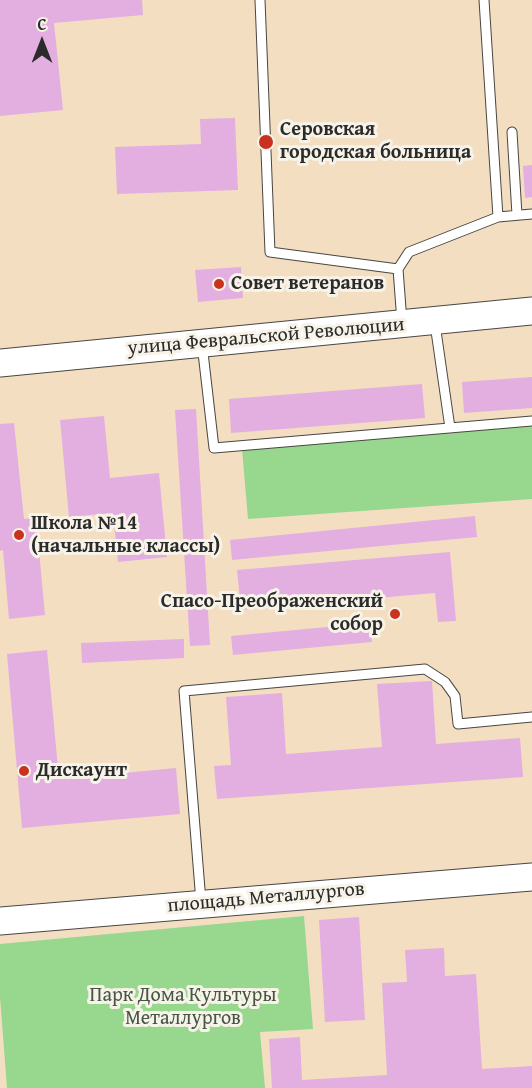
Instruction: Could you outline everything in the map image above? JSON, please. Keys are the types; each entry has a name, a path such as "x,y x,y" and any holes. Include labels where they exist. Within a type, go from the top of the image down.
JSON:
{"street":[{"name":"улица Февральской Революции","path":"0,363 532,312"},
{"name":"площадь Металлургов","path":"0,921 532,877"}],"lane":[{"path":"260,0 270,252 398,269"},
{"path":"484,0 498,217"},
{"path":"512,132 517,215"},
{"path":"403,324 398,269 409,252 498,217 532,214"},
{"path":"434,321 450,428"},
{"path":"202,343 214,448 532,421"},
{"path":"201,903 184,691 425,669 445,681 455,696 458,724 532,717"}],"green space":[{"path":"532,425 532,499 248,519 242,449"},
{"name":"Парк Дома Культуры Металлургов","path":"304,916 313,1029 260,1032 265,1088 7,1088 0,997 0,944"}],"building":[{"path":"0,0 142,0 143,15 54,23 63,110 0,116"},
{"path":"235,118 238,190 117,194 115,147 201,144 200,119"},
{"path":"532,165 532,197 525,198 523,166"},
{"name":"Совет ветеранов","path":"241,267 243,298 198,302 195,270"},
{"path":"532,377 532,408 464,413 462,382"},
{"path":"422,384 425,418 231,433 229,399"},
{"path":"196,409 210,645 190,646 175,410"},
{"path":"104,416 110,478 159,473 167,557 118,562 113,513 69,517 60,420"},
{"name":"Школа №14 (начальные классы)","path":"14,423 24,519 36,518 45,615 9,619 3,550 0,551 0,424"},
{"path":"475,516 477,537 232,560 230,540"},
{"path":"450,552 456,621 438,622 435,593 241,610 237,570"},
{"path":"370,623 372,642 233,655 231,636"},
{"path":"184,639 184,658 82,663 81,643"},
{"path":"47,650 59,779 176,768 180,814 22,828 7,654"},
{"path":"432,681 436,744 520,738 523,777 217,799 214,766 231,765 226,697 282,693 286,754 382,747 377,684"},
{"path":"359,917 365,1020 325,1022 319,920"},
{"path":"444,948 445,976 476,974 482,1069 532,1066 532,1088 272,1088 269,1039 300,1037 302,1080 387,1075 382,983 407,982 405,950"}],"place":[{"name":"Серовская городская больница","path":"266,142"},
{"name":"Совет ветеранов","path":"219,284"},
{"name":"Школа №14 (начальные классы)","path":"19,535"},
{"name":"Спасо-Преображенский собор","path":"395,614"},
{"name":"Дискаунт","path":"24,771"}]}
